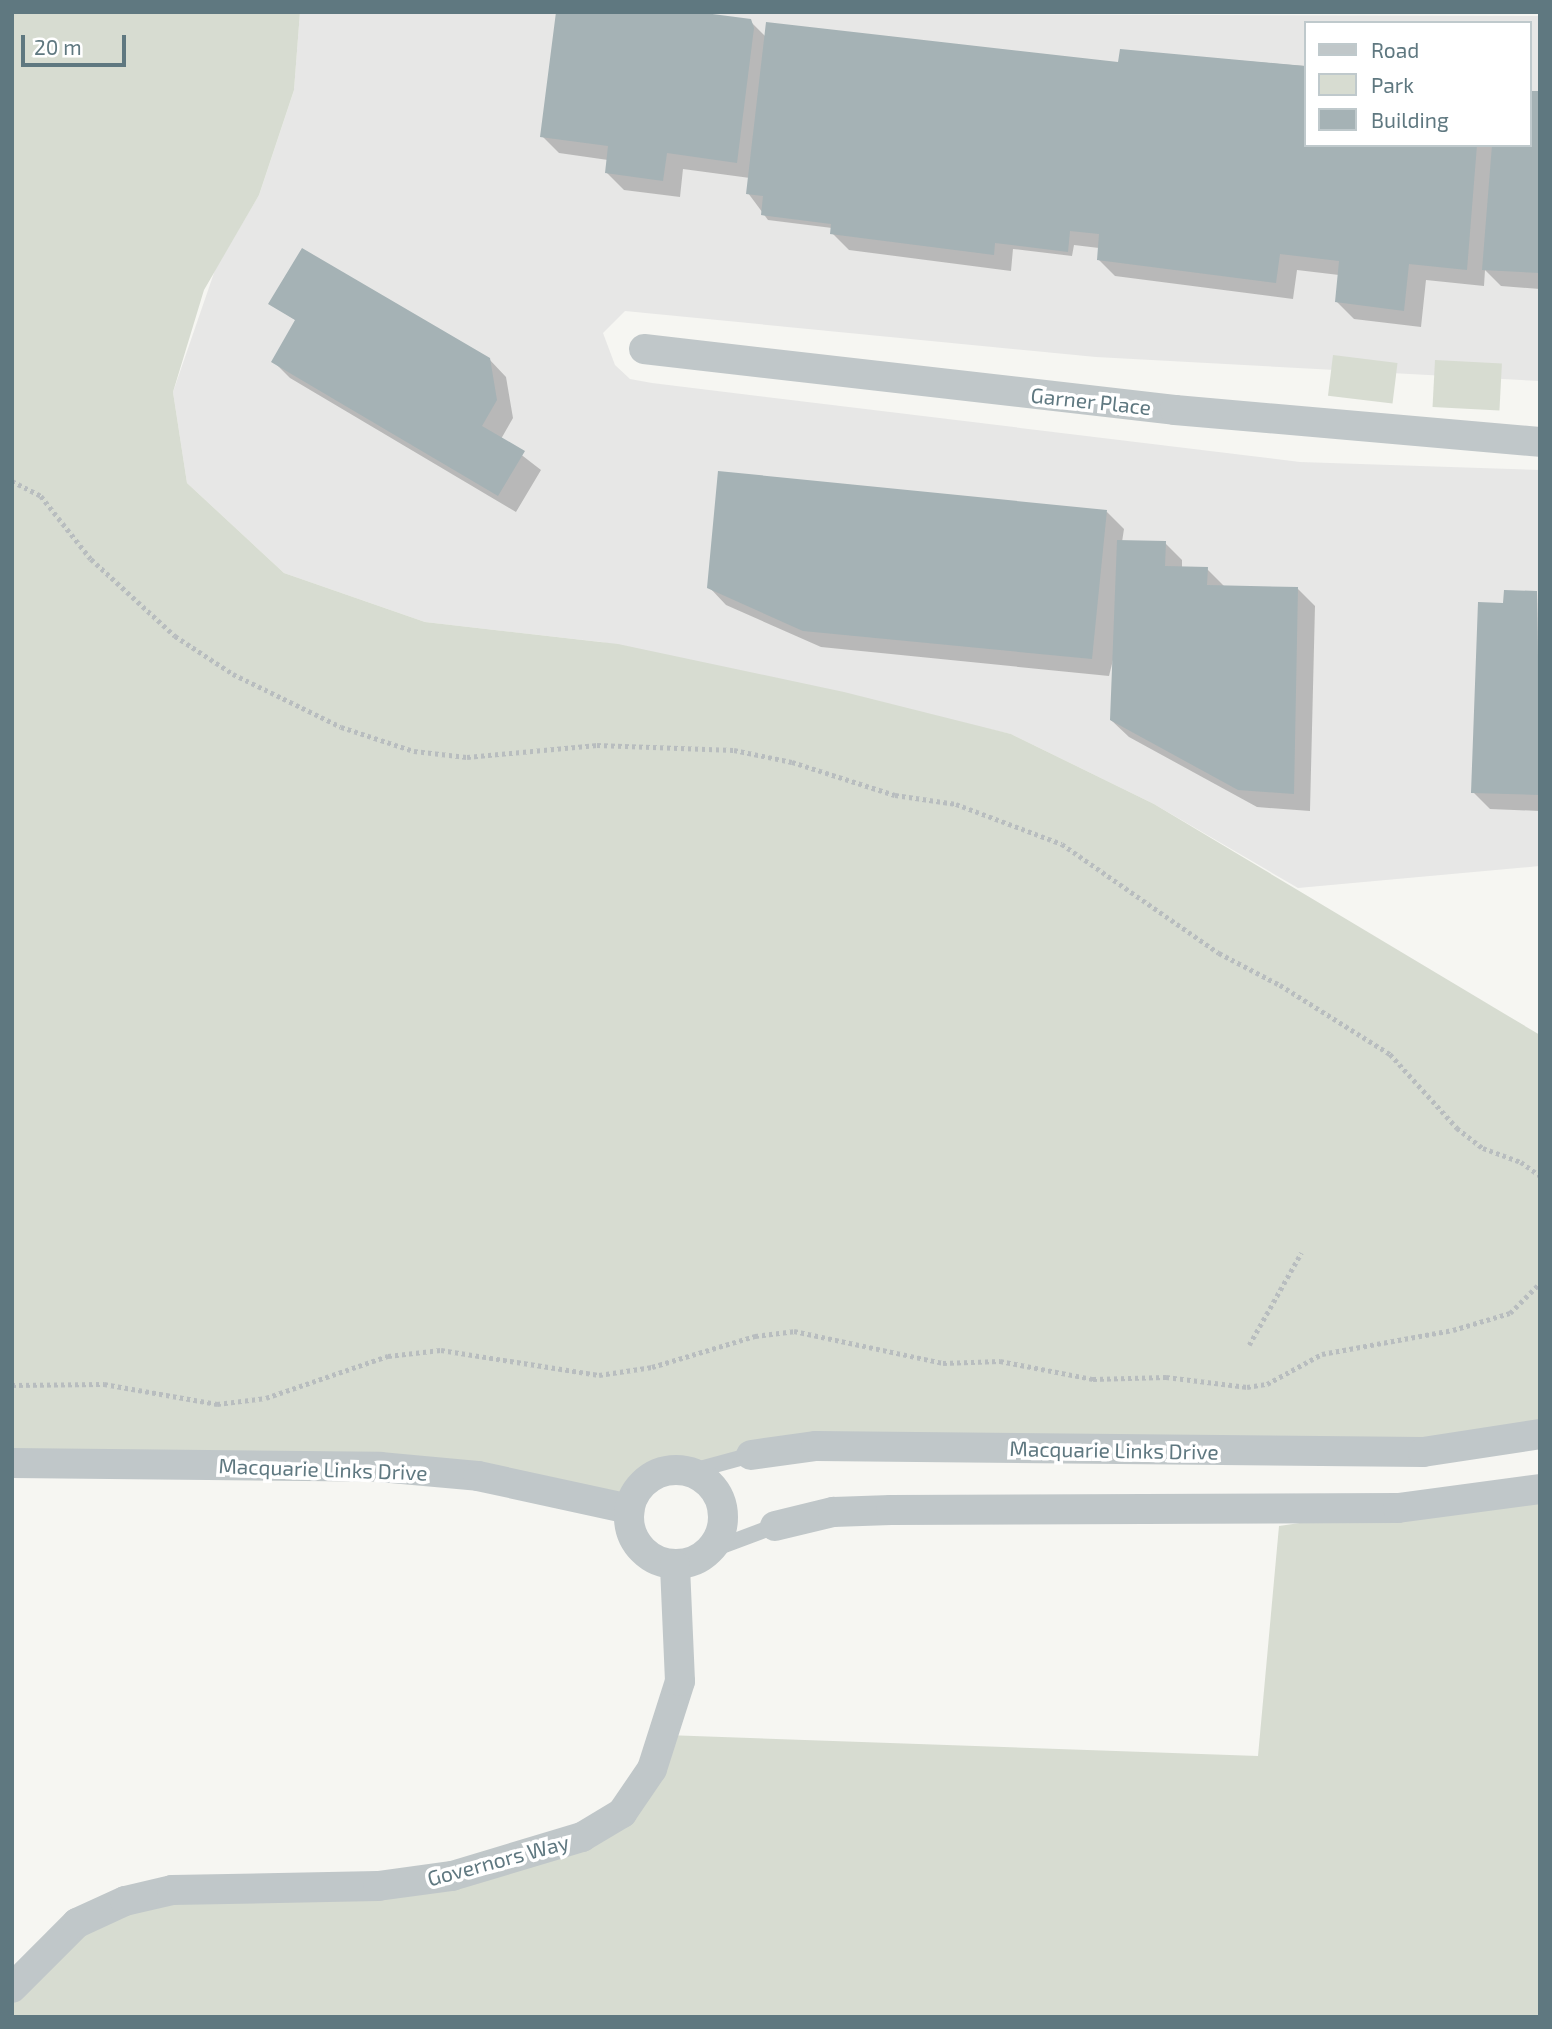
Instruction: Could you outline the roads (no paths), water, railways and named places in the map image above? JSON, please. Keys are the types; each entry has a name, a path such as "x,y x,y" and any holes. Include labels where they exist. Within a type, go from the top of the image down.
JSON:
{"street":[{"name":"Garner Place","path":"644,349 1175,410 1540,442"},
{"name":"Macquarie Links Drive","path":"751,1455 816,1446 1423,1452 1540,1434"},
{"name":"Macquarie Links Drive","path":"12,1463 380,1467 478,1476 629,1509"},
{"path":"689,1472 702,1477 720,1500 723,1525 711,1550 699,1559 675,1565 662,1563 638,1547 629,1522 629,1509 634,1494 654,1475 689,1472"},
{"path":"775,1526 833,1512 891,1510 1398,1508 1540,1489"},
{"name":"Governors Way","path":"12,1988 77,1923 125,1901 172,1890 378,1886 452,1876 582,1837 622,1813 652,1769 680,1681 675,1565"}],"lane":[{"name":"Macquarie Links Drive","path":"689,1472 751,1455"},
{"path":"711,1550 775,1526"}]}
